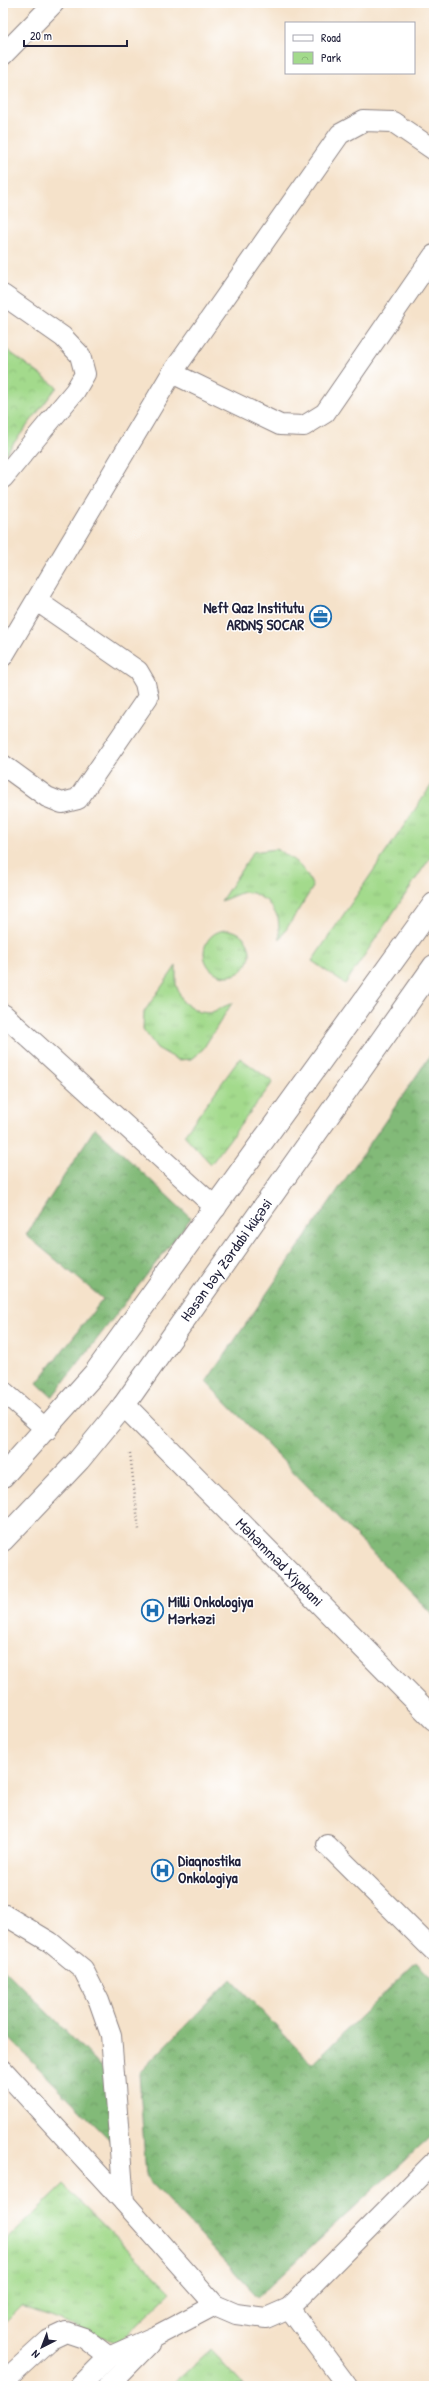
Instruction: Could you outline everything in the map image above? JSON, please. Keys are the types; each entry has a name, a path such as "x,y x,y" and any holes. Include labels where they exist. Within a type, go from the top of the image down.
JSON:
{"main road":[{"path":"3,1476 47,1430 96,1373 434,904"},
{"name":"Həsən bəy Zərdabi küçəsi","path":"3,1540 79,1460 124,1405 433,971"},
{"name":"Məhəmməd Xiyabani","path":"124,1405 434,1718"}],"lane":[{"path":"3,55 54,3"},
{"path":"3,656 172,373 340,134 364,121 393,122 434,150"},
{"path":"172,373 280,425 304,426 325,413 434,255"},
{"path":"3,295 63,337 80,355 85,374 75,391 3,478"},
{"path":"3,765 47,797 62,803 78,799 148,697 145,683 138,671 37,601"},
{"path":"3,1014 216,1208"},
{"path":"3,1391 47,1430"},
{"path":"327,1845 434,1951"},
{"path":"3,1914 50,1942 83,1969 99,2001 111,2035 124,2202"},
{"path":"3,2070 124,2202 215,2305 236,2314 266,2318 289,2308 434,2162"},
{"path":"80,2386 109,2357 156,2336 215,2305"},
{"path":"289,2308 347,2386"},
{"path":"3,2382 49,2340 66,2332 84,2338 109,2357"},
{"path":"108,2386 156,2336"}],"path":[{"path":"130,1452 139,1530"}],"green space":[{"path":"3,347 57,387 3,457"},
{"path":"433,783 434,852 345,984 312,961"},
{"path":"276,849 298,864 310,880 313,887 280,939 278,917 267,901 253,893 243,892 221,901 253,852"},
{"path":"222,930 232,930 240,934 246,940 250,948 250,958 246,966 240,972 232,976 222,976 214,972 208,966 204,958 204,948 208,940 214,934"},
{"path":"176,966 176,985 183,1002 199,1012 210,1013 232,1003 203,1049 191,1059 178,1060 157,1048 143,1029 144,1012"},
{"path":"434,1050 434,1616 206,1382"},
{"path":"240,1058 273,1082 211,1164 184,1135"},
{"path":"95,1128 191,1218 52,1397 37,1383 103,1299 26,1235"},
{"path":"416,1962 434,1981 434,2133 258,2297 146,2177 139,2073 231,1979 312,2064"},
{"path":"3,1968 110,2076 118,2148 3,2032"},
{"path":"63,2185 171,2292 118,2343 21,2306 3,2324 3,2243"},
{"path":"210,2350 244,2386 171,2386"}],"place":[{"name":"Neft Qaz Institutu ARDNŞ SOCAR","path":"320,617"},
{"name":"Milli Onkologiya Mərkəzi","path":"152,1611"},
{"name":"Diaqnostika Onkologiya","path":"162,1870"}]}
